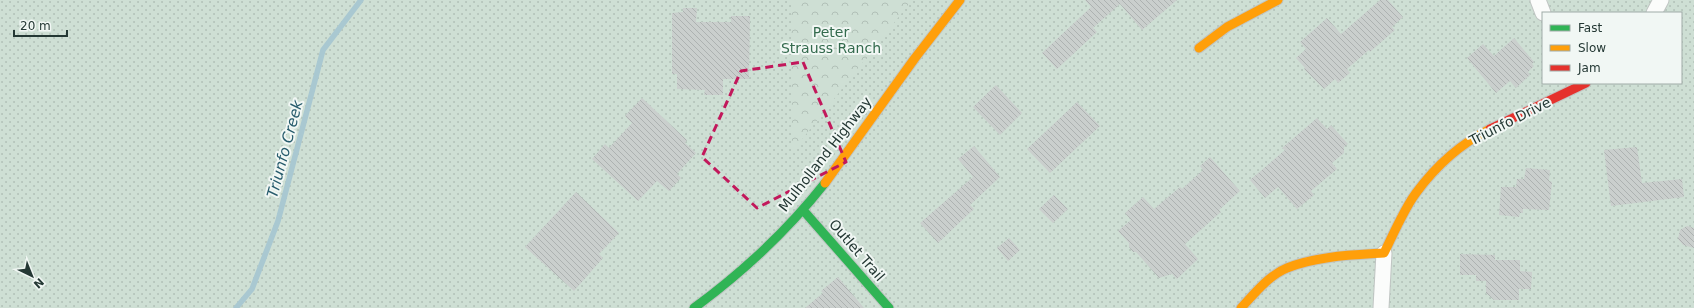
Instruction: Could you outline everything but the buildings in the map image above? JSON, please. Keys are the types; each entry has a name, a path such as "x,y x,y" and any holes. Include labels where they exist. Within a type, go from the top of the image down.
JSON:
{"street":[{"name":"Mulholland Highway","path":"694,308 721,289 773,241 803,210 838,166 928,39 960,0"},
{"path":"1199,48 1227,27 1278,0"},
{"path":"1538,0 1543,12"},
{"path":"1655,12 1661,0"},
{"name":"Triunfo Drive","path":"1384,253 1415,194 1445,159 1480,134 1583,84"},
{"name":"Outlet Trail","path":"803,210 889,308"},
{"path":"1241,308 1265,283 1286,268 1314,260 1384,253 1381,308"}],"highlighted area":[{"path":"803,62 846,162 757,208 702,157 741,71"}],"green space":[{"path":"0,0 1694,0 1694,308 0,308"},
{"name":"Peter Strauss Ranch","path":"791,0 912,0 792,152"}],"waterway":[{"name":"Triunfo Creek","path":"236,308 252,289 278,221 323,50 361,0"}],"traffic: fast":[{"path":"694,308 730,280 764,250 795,218 825,183"},
{"path":"803,210 889,308"}],"traffic: slow":[{"path":"825,183 915,58 960,0"},
{"path":"1199,48 1227,27 1278,0"},
{"path":"1241,308 1268,280 1280,271 1287,268 1310,261 1347,255 1384,253 1407,207 1423,183 1458,149 1490,129"}],"traffic: jam":[{"path":"1490,129 1584,84"}]}
